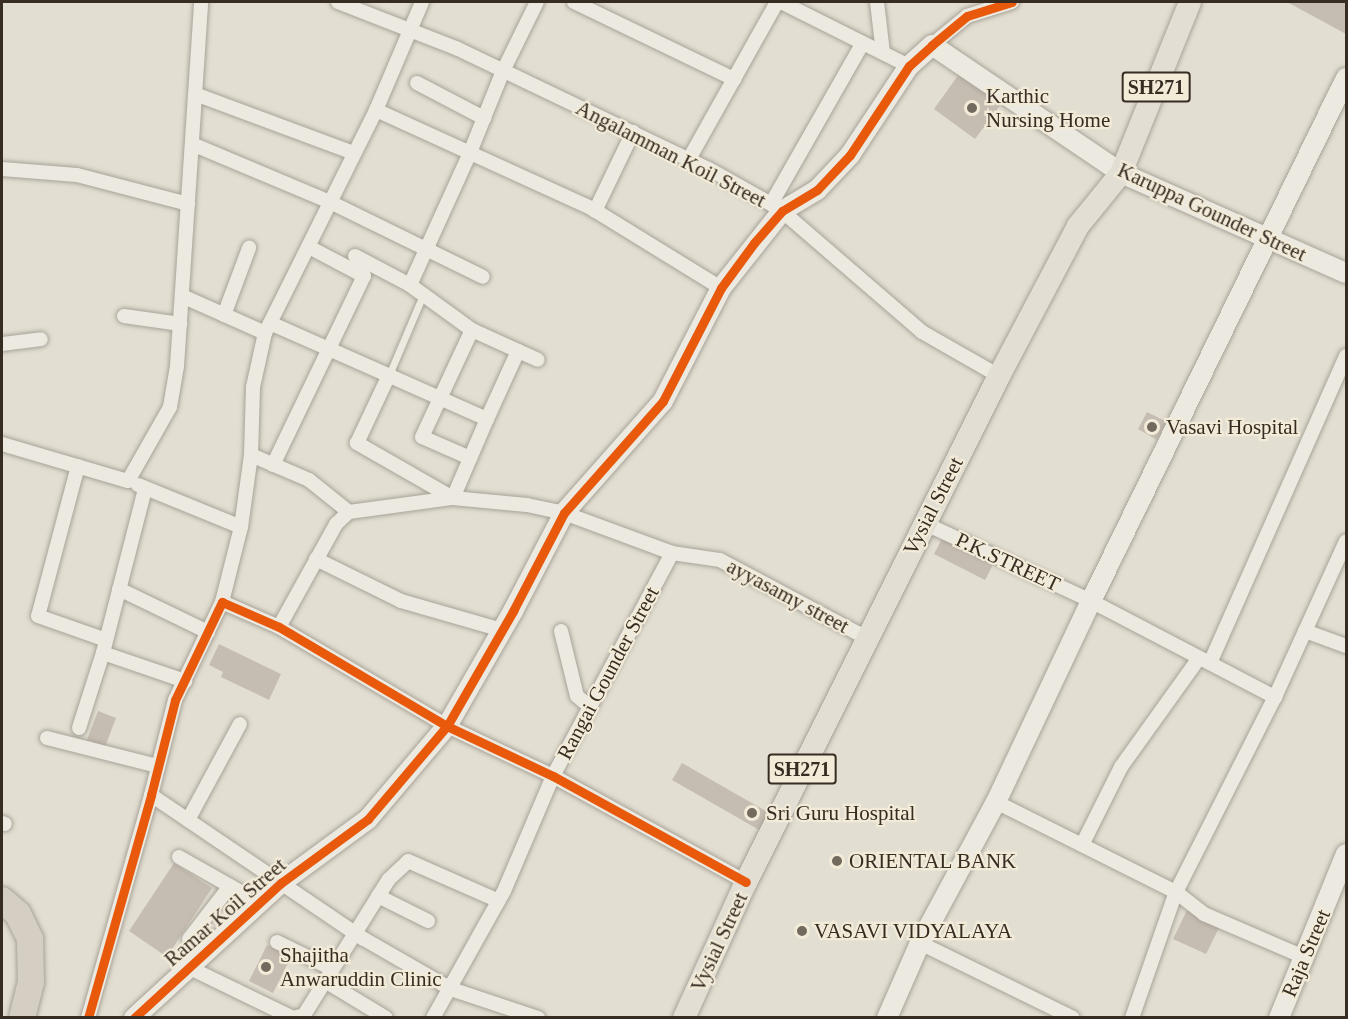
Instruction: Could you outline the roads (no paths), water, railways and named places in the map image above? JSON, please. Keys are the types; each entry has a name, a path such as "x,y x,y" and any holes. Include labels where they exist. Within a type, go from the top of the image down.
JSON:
{"highway":[{"path":"2,900 18,914 30,939 31,982 22,1017"}],"main road":[{"name":"Vysial Street","path":"684,1017 746,882 999,376 1078,226 1121,173 1190,2"}],"street":[{"path":"128,481 170,407 180,324 201,2"},
{"name":"Angalamman Koil Street","path":"338,2 411,28 689,159 777,207 922,332 999,376"},
{"path":"88,1017 151,795 175,700 222,602 241,527 251,455 254,387 268,328 376,110 422,2"},
{"path":"410,285 469,155 503,71 537,2"},
{"path":"574,2 734,79"},
{"path":"689,159 779,2 909,66"},
{"path":"877,2 883,53"},
{"path":"777,207 817,190 850,155 909,66 932,45 967,16 1012,2"},
{"path":"777,207 863,43"},
{"name":"Karuppa Gounder Street","path":"932,45 1121,173 1347,273"},
{"path":"887,1017 920,943 996,802 1091,601 1347,78"},
{"path":"417,83 484,118"},
{"path":"195,94 354,153"},
{"path":"376,110 469,155 595,211 721,288"},
{"path":"595,211 633,132"},
{"path":"192,144 330,202 483,277"},
{"path":"2,169 77,175 188,204"},
{"name":"Ramar Koil Street","path":"134,1017 281,883 368,819 447,726 502,630 564,513 663,401 721,288 777,207"},
{"path":"273,465 364,276 309,247"},
{"path":"224,315 249,248"},
{"path":"355,256 410,285 472,330 538,360"},
{"path":"182,296 224,315 329,349 487,419"},
{"path":"124,316 180,324"},
{"path":"470,458 422,437 472,330"},
{"path":"2,344 41,339"},
{"path":"389,375 357,443 453,498 518,351"},
{"path":"1082,845 1121,767 1204,661 1347,356"},
{"path":"2,444 128,481 241,527"},
{"path":"251,455 309,480 349,513 336,524 279,627"},
{"path":"78,466 38,616 185,681"},
{"path":"79,728 104,647 146,489"},
{"name":"ayyasamy street","path":"349,513 453,498 527,505 564,513 672,553 720,560 867,638"},
{"name":"P.K.STREET","path":"924,523 1091,601 1275,697"},
{"path":"1132,1017 1176,892 1275,697 1347,541"},
{"name":"Rangai Gounder Street","path":"433,1017 452,988 498,901 553,776 672,553"},
{"path":"316,559 401,601 502,630"},
{"path":"119,589 208,632"},
{"path":"222,602 279,627 447,726 553,776 746,882"},
{"path":"561,630 577,696 590,707"},
{"path":"1305,631 1347,646"},
{"path":"188,820 240,724"},
{"path":"47,738 158,766"},
{"path":"151,795 354,932 452,988 538,1017"},
{"path":"996,802 1176,892 1204,914 1304,957"},
{"name":"Raja Street","path":"1279,1017 1347,855"},
{"path":"179,857 230,886 254,908"},
{"path":"188,967 293,1017 304,1015 389,879 408,861 498,901"},
{"path":"189,939 230,886"},
{"path":"378,896 428,921"},
{"path":"277,942 386,1017"},
{"path":"920,943 1073,1017"}],"lane":[{"path":"389,375 424,295"}],"place":[{"name":"Karthic Nursing Home","path":"972,108"},
{"name":"Vasavi Hospital","path":"1152,427"},
{"name":"Sri Guru Hospital","path":"752,813"},
{"name":"ORIENTAL BANK","path":"837,861"},
{"name":"VASAVI VIDYALAYA","path":"802,931"},
{"name":"Shajitha Anwaruddin Clinic","path":"266,967"}]}
